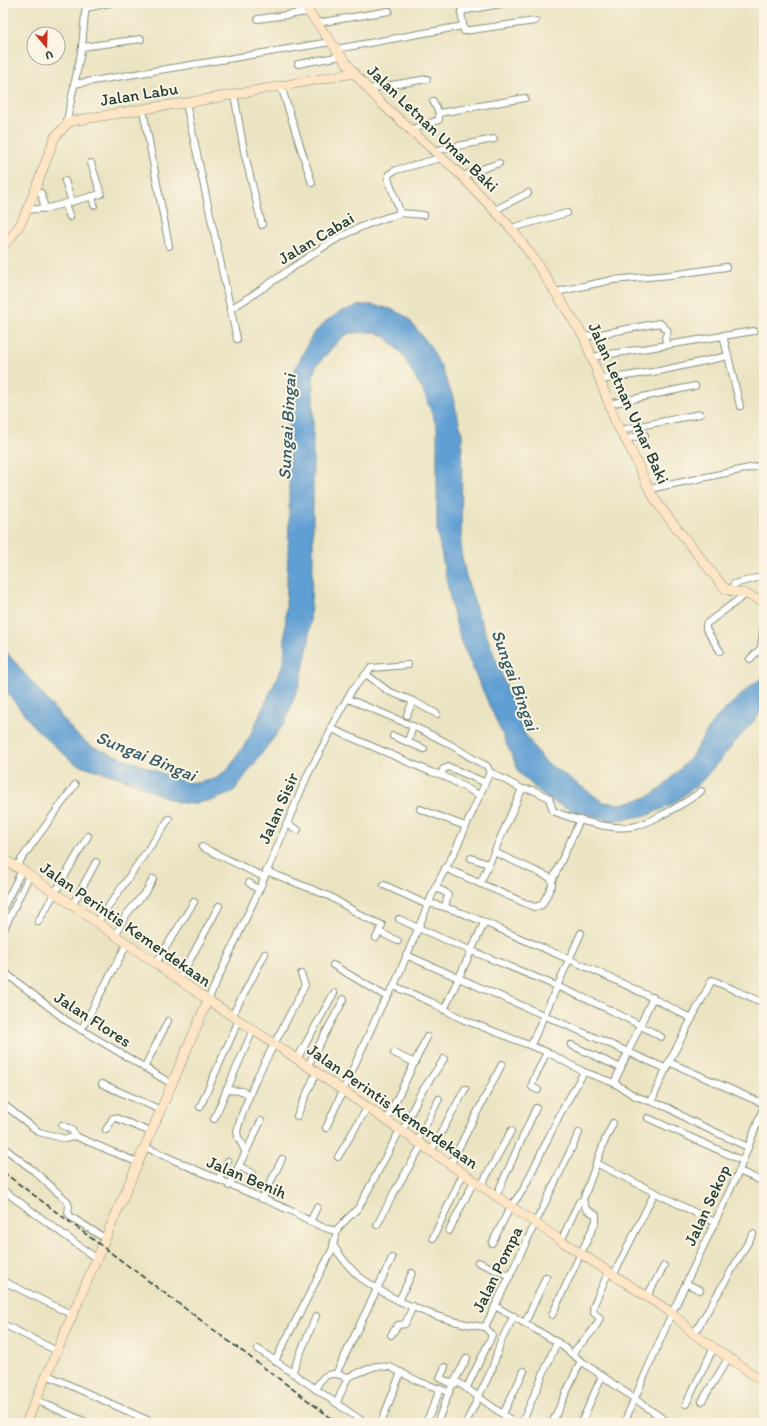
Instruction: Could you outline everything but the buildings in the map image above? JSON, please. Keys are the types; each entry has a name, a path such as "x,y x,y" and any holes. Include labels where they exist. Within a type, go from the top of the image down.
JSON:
{"street":[{"path":"3,245 6,244 16,231 55,137 66,125 82,47 86,5 110,3"},
{"path":"506,3 461,11 464,32 535,20"},
{"path":"258,19 305,5"},
{"name":"Jalan Letnan Umar Baki","path":"305,5 336,49 368,89 409,130 462,176 511,228 556,292 584,337 620,430 649,489 660,507 725,590 730,592"},
{"path":"317,23 389,11"},
{"path":"74,84 336,49 463,26"},
{"path":"82,47 141,39"},
{"path":"298,64 336,49"},
{"name":"Jalan Labu","path":"66,125 72,121 186,103 354,73"},
{"path":"368,89 427,79"},
{"path":"281,86 312,183"},
{"path":"234,94 244,151 262,225"},
{"path":"439,113 525,98"},
{"path":"409,130 437,122 440,118 433,101"},
{"path":"186,103 237,339"},
{"path":"143,110 169,246"},
{"path":"432,151 494,139"},
{"path":"424,215 400,213 388,178 389,174 396,170 441,158"},
{"path":"26,210 45,209 101,194 91,163"},
{"path":"462,176 499,163"},
{"path":"66,181 72,202"},
{"path":"41,193 45,209"},
{"path":"495,210 528,194"},
{"path":"92,196 94,205"},
{"path":"65,204 70,217"},
{"name":"Jalan Cabai","path":"230,309 343,235 374,221 400,213"},
{"path":"511,228 567,214"},
{"path":"556,292 612,280 671,275 726,267"},
{"path":"584,337 660,324 668,332 665,338 666,345"},
{"path":"592,358 754,331"},
{"path":"724,335 740,406"},
{"path":"600,380 659,371 728,356"},
{"path":"610,404 695,386"},
{"path":"620,430 700,414"},
{"path":"626,440 645,435"},
{"path":"649,489 764,465"},
{"path":"764,576 734,584 730,592 746,594 764,602"},
{"path":"720,651 706,629 706,624 746,594"},
{"path":"750,658 761,648 764,623"},
{"name":"Jalan Sisir","path":"208,1000 259,890 308,774 332,729 331,727 352,690 371,668 408,665"},
{"path":"366,674 388,691 413,701 437,714"},
{"path":"348,699 413,726 450,744 470,758 487,766 490,772 522,789 544,794 549,798 553,811 580,820 616,828 635,826 679,806 700,791"},
{"path":"407,715 413,701"},
{"path":"408,741 413,726"},
{"path":"332,729 431,772 442,775 479,795"},
{"path":"393,736 424,749"},
{"path":"442,775 445,767 449,767 484,782"},
{"path":"326,1128 387,997 394,986 435,888 455,851 484,782 490,772"},
{"path":"3,908 22,871 75,785"},
{"path":"480,884 522,789"},
{"path":"420,809 465,826"},
{"path":"97,923 169,819"},
{"path":"445,868 537,907 542,905 580,820"},
{"path":"286,824 298,830"},
{"path":"38,922 88,836"},
{"path":"202,847 264,878"},
{"path":"494,852 549,876 552,881"},
{"path":"471,858 488,864"},
{"name":"Jalan Perintis Kemerdekaan","path":"3,859 420,1143 561,1241 672,1313 694,1334 764,1382"},
{"path":"72,906 96,862"},
{"path":"3,931 22,871"},
{"path":"266,871 329,896 364,917 380,923 382,925 377,935 398,941"},
{"path":"115,936 126,915 147,890 153,879"},
{"path":"249,883 259,890"},
{"path":"384,885 429,904 444,907 484,923 568,959 654,997 692,1019"},
{"path":"435,888 445,892 448,895 444,907"},
{"path":"156,963 194,902"},
{"path":"179,980 219,906"},
{"path":"399,919 472,952 557,987 641,1025 661,1036"},
{"path":"444,1010 472,952 484,923"},
{"path":"531,1045 545,1016 568,959 581,933"},
{"path":"81,1030 127,944"},
{"path":"200,1107 236,1018 265,954"},
{"path":"406,955 667,1069"},
{"path":"333,965 387,997"},
{"name":"Jalan Flores","path":"3,971 34,997 81,1030 172,1084"},
{"path":"245,1151 238,1137 237,1131 250,1095 274,1044 305,985 302,974"},
{"path":"652,1100 669,1062 712,980 764,1003"},
{"path":"394,986 431,1002 444,1010 514,1040 547,1052 584,1072 614,1084 635,1096 652,1100 689,1120 748,1147"},
{"path":"297,1059 334,993"},
{"path":"614,1084 654,997"},
{"path":"307,1066 344,999"},
{"path":"26,1423 208,1000"},
{"path":"144,1068 168,1021"},
{"path":"214,1119 253,1030"},
{"path":"386,1121 427,1038"},
{"path":"571,1044 621,1068"},
{"path":"538,1090 532,1087 533,1081 547,1052"},
{"path":"394,1053 415,1063"},
{"path":"275,1361 334,1246 337,1231 342,1223 358,1207 420,1094 444,1059"},
{"path":"669,1062 764,1105"},
{"path":"450,1165 502,1064"},
{"path":"492,1243 511,1206 523,1190 560,1114 584,1072"},
{"path":"297,1116 316,1073"},
{"path":"102,1084 161,1110"},
{"path":"430,1151 465,1089"},
{"path":"226,1090 242,1091 250,1095"},
{"path":"377,1224 420,1143 439,1098"},
{"path":"3,1104 40,1132 66,1139 75,1136"},
{"name":"Jalan Sekop","path":"624,1423 672,1313 739,1171 764,1105"},
{"path":"338,1157 367,1108"},
{"path":"496,1196 536,1108"},
{"path":"106,1130 113,1118 116,1118 151,1132"},
{"path":"648,1118 743,1161"},
{"path":"229,1186 261,1121"},
{"path":"552,1314 597,1218 596,1215 586,1209 584,1200 596,1163 613,1123"},
{"path":"62,1125 72,1130 75,1136 139,1163"},
{"path":"449,1231 511,1131"},
{"name":"Jalan Pompa","path":"334,1246 356,1273 379,1288 387,1296 443,1318 485,1327 579,1133"},
{"path":"3,1147 34,1171 67,1201 69,1204 68,1213 71,1218 106,1239"},
{"name":"Jalan Benih","path":"145,1147 229,1186 291,1211 310,1222 327,1229 337,1231"},
{"path":"262,1199 282,1159"},
{"path":"218,1180 228,1161"},
{"path":"596,1163 714,1222"},
{"path":"239,1166 252,1173"},
{"path":"739,1171 764,1182"},
{"path":"433,1238 463,1174"},
{"path":"3,1190 97,1259"},
{"path":"572,1354 598,1324 600,1318 594,1313 593,1307 655,1192"},
{"path":"561,1241 579,1202 584,1200"},
{"path":"310,1222 317,1207"},
{"path":"694,1334 753,1234"},
{"path":"336,1374 379,1288 392,1258"},
{"path":"478,1262 510,1276"},
{"path":"647,1296 664,1266"},
{"path":"399,1301 412,1273"},
{"path":"525,1323 546,1277"},
{"path":"3,1281 73,1315"},
{"path":"687,1284 700,1290"},
{"path":"390,1335 398,1325 405,1324 413,1306"},
{"path":"495,1306 557,1342 667,1423"},
{"path":"292,1373 316,1316"},
{"path":"466,1423 492,1369 501,1341 514,1316"},
{"path":"3,1324 57,1351"},
{"path":"467,1387 492,1335 485,1327"},
{"path":"522,1423 557,1342"},
{"path":"686,1404 714,1347"},
{"path":"258,1349 366,1423"},
{"path":"702,1401 729,1357"},
{"path":"437,1423 449,1392 466,1358"},
{"path":"552,1423 581,1361"},
{"path":"315,1389 325,1376 330,1373 348,1377 376,1366 390,1367 420,1382 449,1392"},
{"path":"445,1367 440,1378 453,1384 459,1383 467,1387 503,1414 511,1422"},
{"path":"503,1414 524,1371"},
{"path":"381,1423 401,1372"},
{"path":"47,1375 154,1423"},
{"path":"581,1423 602,1376"},
{"path":"337,1402 348,1377"},
{"path":"426,1423 440,1390"},
{"path":"36,1400 88,1423"}],"water":[{"path":"360,305 372,305 391,309 407,317 430,346 441,367 453,397 462,434 461,552 466,576 477,611 525,734 543,760 603,802 621,804 644,798 653,794 664,786 691,757 714,720 753,684 764,677 764,709 700,783 671,805 648,815 612,821 571,810 548,799 520,774 462,644 452,608 437,531 437,427 424,393 402,354 386,337 375,332 350,333 340,339 316,366 313,378 313,564 309,640 301,680 284,724 233,792 214,800 190,804 177,802 121,778 74,763 35,728 3,687 3,648 75,733 91,746 185,782 197,783 215,779 229,768 249,738 284,663 289,526 289,402 295,369 313,334 326,321 342,311"}],"railway":[{"path":"3,1172 338,1423"}],"water label":[{"name":"Sungai Bingai","path":"287,427"},
{"name":"Sungai Bingai","path":"515,680"},
{"name":"Sungai Bingai","path":"146,756"}]}
